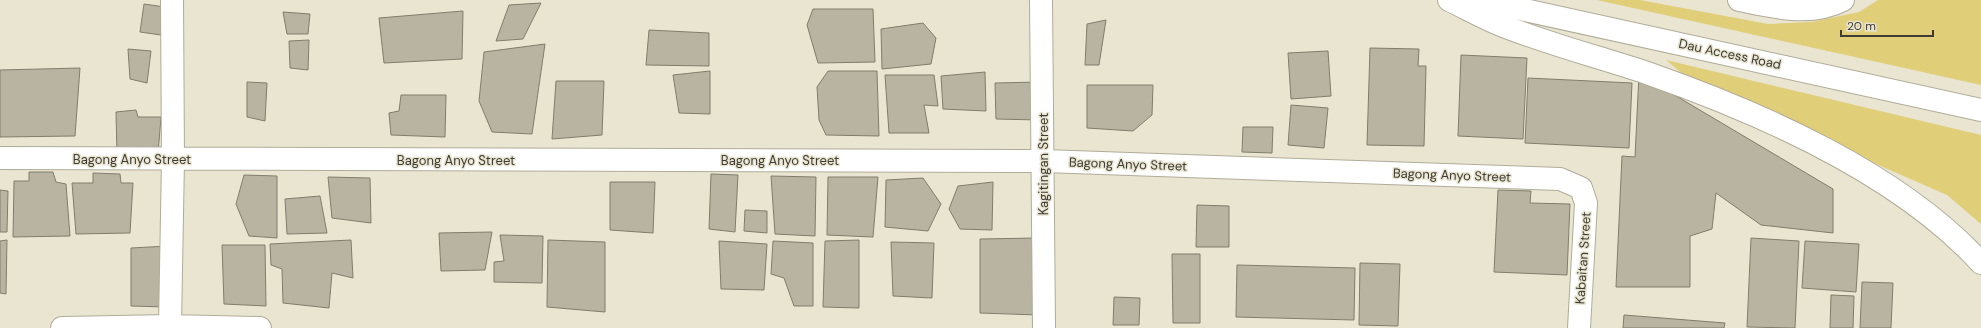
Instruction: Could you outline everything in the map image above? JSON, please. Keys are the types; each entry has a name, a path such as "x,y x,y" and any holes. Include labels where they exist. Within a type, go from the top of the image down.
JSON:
{"main road":[{"path":"170,326 173,159 172,0"},
{"name":"Kagitingan Street","path":"1041,0 1044,161 1044,328"},
{"path":"1449,0 1501,25 1692,90 1802,137 1847,160 1888,186 1953,235 1981,263"},
{"name":"Dau Access Road","path":"1479,0 1974,108"},
{"path":"1739,0 1789,9 1804,10 1821,8 1844,0"},
{"name":"Bagong Anyo Street","path":"0,158 1044,161 1560,179"},
{"name":"Kabaitan Street","path":"1560,179 1581,188 1586,203 1578,328"},
{"path":"62,328 170,326 260,328"}],"shaded area":[{"path":"1597,0 1640,0 1768,24 1811,22 1859,12 1878,0 1981,0 1981,85"},
{"path":"1666,60 1981,135 1981,224 1947,195 1812,136 1685,76"}],"building":[{"path":"541,3 523,39 496,41 509,5"},
{"path":"144,4 165,7 161,35 140,32"},
{"path":"813,9 873,9 875,62 818,63 807,25"},
{"path":"463,11 462,59 384,63 379,18"},
{"path":"283,12 310,14 308,34 287,34"},
{"path":"1106,20 1099,65 1085,65 1087,24"},
{"path":"923,23 936,38 931,64 882,69 881,29"},
{"path":"649,30 709,33 709,66 646,65"},
{"path":"309,40 308,70 290,68 289,41"},
{"path":"545,44 532,134 492,132 479,101 484,52"},
{"path":"1370,48 1419,49 1418,66 1426,66 1424,146 1367,145"},
{"path":"128,49 151,51 147,83 130,79"},
{"path":"1328,51 1331,96 1291,99 1288,53"},
{"path":"1461,55 1527,58 1523,139 1458,136"},
{"path":"80,68 75,136 0,137 0,70"},
{"path":"710,71 710,114 679,113 673,75"},
{"path":"828,71 877,71 879,136 826,135 819,120 817,87"},
{"path":"985,72 986,111 943,109 941,76"},
{"path":"1639,74 1833,189 1833,233 1761,225 1716,193 1712,229 1690,236 1690,287 1616,287 1622,156 1635,157"},
{"path":"885,75 934,75 938,106 924,105 929,133 889,133"},
{"path":"1528,78 1632,83 1629,148 1525,143"},
{"path":"556,81 604,81 602,135 552,139"},
{"path":"247,82 267,83 265,121 247,117"},
{"path":"1039,82 1038,120 996,119 995,83"},
{"path":"1087,85 1153,85 1152,115 1133,131 1087,128"},
{"path":"401,95 446,95 445,137 391,135 389,113 399,111"},
{"path":"1291,105 1328,108 1324,148 1288,145"},
{"path":"136,110 138,117 161,117 158,154 117,154 116,112"},
{"path":"1243,127 1273,127 1272,153 1242,152"},
{"path":"29,172 53,172 56,182 66,184 70,236 13,237 14,181 29,181"},
{"path":"93,173 120,174 121,183 133,183 130,233 76,234 72,183 93,183"},
{"path":"711,174 738,175 735,232 709,229"},
{"path":"244,175 277,176 277,238 249,236 236,204"},
{"path":"771,176 816,177 815,236 775,234"},
{"path":"328,177 370,178 371,223 332,218"},
{"path":"828,177 878,177 873,237 827,235"},
{"path":"923,178 941,204 928,231 885,227 886,180"},
{"path":"610,182 655,182 653,233 610,230"},
{"path":"993,182 992,230 960,229 949,209 958,186"},
{"path":"0,190 8,191 7,232 0,232"},
{"path":"1498,190 1531,191 1530,203 1570,204 1567,275 1494,272"},
{"path":"320,196 327,233 287,234 285,199"},
{"path":"1197,205 1229,206 1229,247 1196,247"},
{"path":"745,210 767,211 767,233 744,231"},
{"path":"492,232 485,270 441,271 439,233"},
{"path":"500,235 543,236 542,283 494,282 494,262 504,261"},
{"path":"1037,238 1038,315 980,313 980,239"},
{"path":"1751,238 1799,241 1795,328 1747,327"},
{"path":"7,240 6,294 0,293 0,241"},
{"path":"351,240 353,278 332,273 329,308 283,303 282,269 271,265 270,244"},
{"path":"548,240 605,242 605,312 547,307"},
{"path":"859,240 859,308 823,307 825,241"},
{"path":"719,241 767,244 764,290 721,289"},
{"path":"773,241 813,243 813,306 794,306 784,278 771,274"},
{"path":"1805,241 1859,244 1856,292 1802,288"},
{"path":"891,242 934,243 932,298 893,296"},
{"path":"222,245 265,245 266,306 224,304"},
{"path":"168,246 166,307 131,306 131,248"},
{"path":"1172,254 1200,254 1200,323 1173,323"},
{"path":"1360,263 1400,264 1398,326 1359,325"},
{"path":"1237,265 1355,268 1354,320 1236,317"},
{"path":"1862,282 1893,283 1891,328 1860,328"},
{"path":"1831,295 1854,296 1853,328 1830,328"},
{"path":"1114,297 1140,298 1139,325 1113,325"},
{"path":"1624,315 1725,323 1724,328 1623,328"}]}
